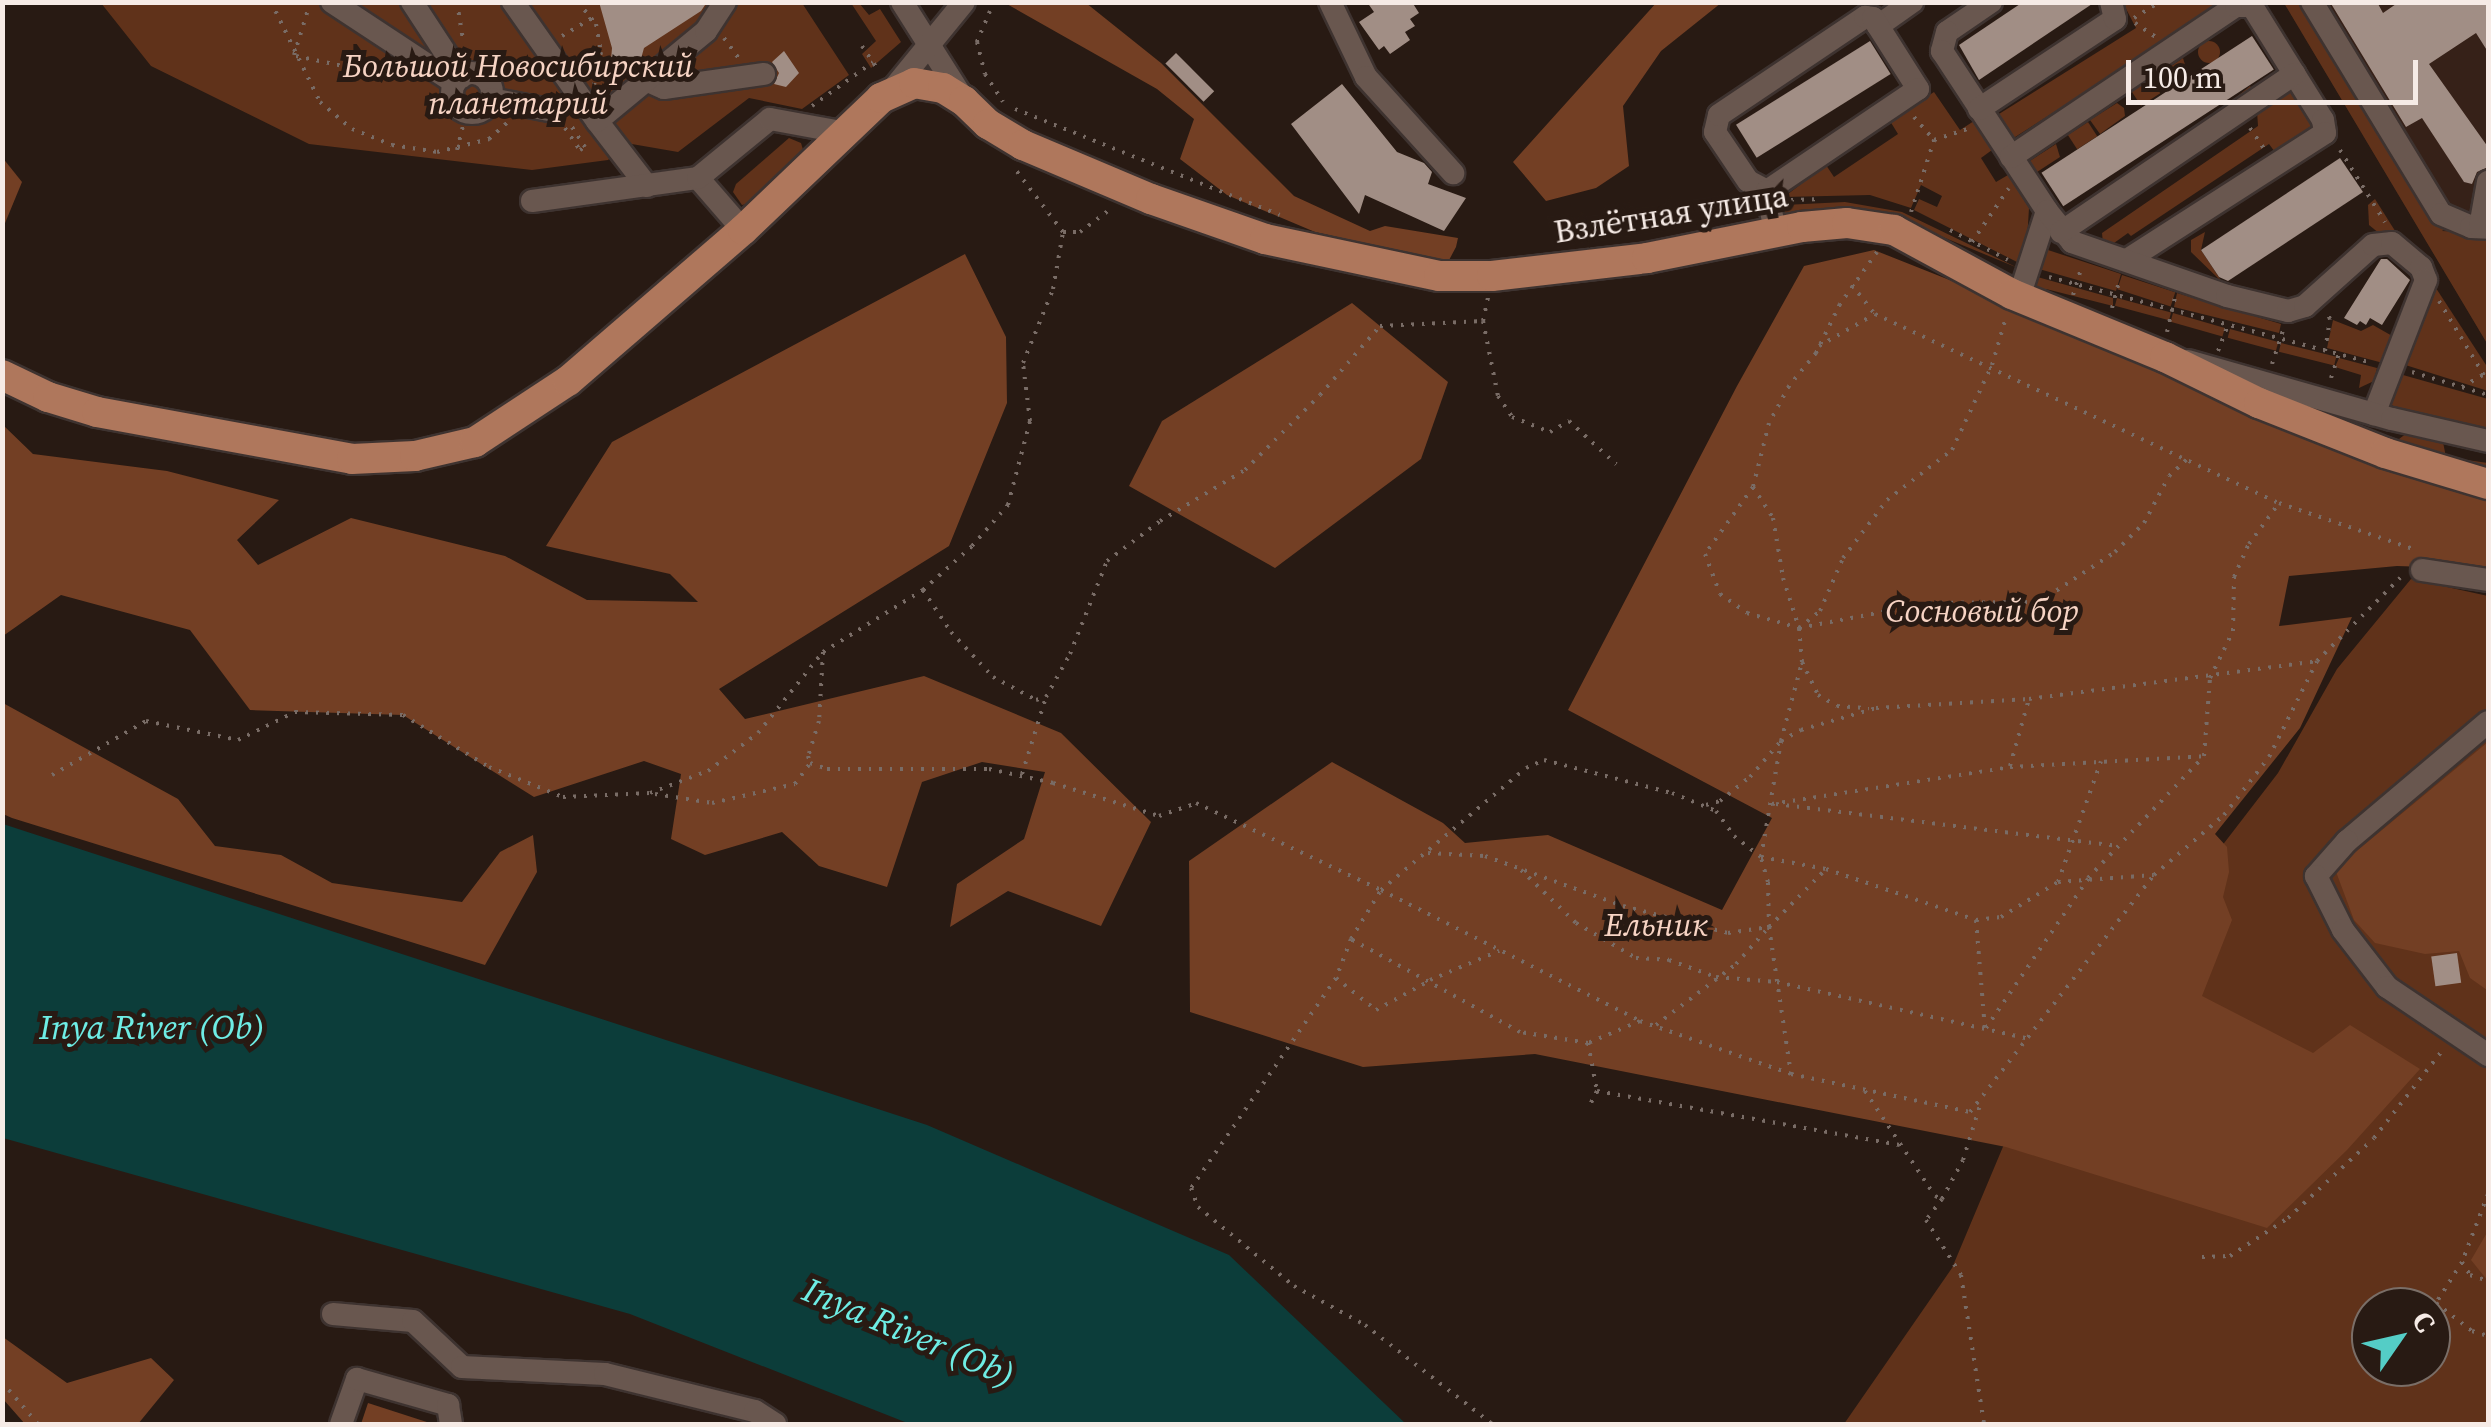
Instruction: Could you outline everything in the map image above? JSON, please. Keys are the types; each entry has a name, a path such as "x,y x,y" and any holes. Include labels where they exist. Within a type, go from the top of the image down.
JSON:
{"main road":[{"path":"2,375 48,397 97,412 352,459 384,460 453,448 492,434 554,392 743,230 846,133 887,81 925,83 964,100"},
{"name":"Взлётная улица","path":"964,100 988,124 1023,146 1121,186 1265,239 1439,276 1492,276 1648,258 1775,231 1847,223 1894,230 2259,403 2385,453 2488,484"}],"street":[{"path":"332,2 458,80"},
{"path":"412,2 458,80 453,100 466,112 484,110 492,87"},
{"path":"514,2 535,54 591,114 647,186"},
{"name":"Взлётная улица","path":"902,2 964,100"},
{"path":"887,81 930,44 964,2"},
{"path":"1330,2 1366,77 1453,173"},
{"path":"1878,26 1912,2"},
{"path":"1991,2 1943,39 1944,55 2061,232 2072,242 2288,311 2298,310 2374,245 2392,243 2422,267 2426,280 2374,414"},
{"path":"1984,115 2115,19 2111,2"},
{"path":"2312,2 2441,214 2484,227 2488,182"},
{"path":"2016,165 2236,6 2250,5 2326,129 2129,259"},
{"path":"591,114 648,81 719,12"},
{"path":"1768,196 1915,93 1917,84 1878,26 1865,17 1719,115 1715,132 1748,182 1768,196 1775,231"},
{"path":"458,80 474,74 520,105 554,111"},
{"path":"2061,232 2294,74"},
{"path":"648,81 664,88 757,75"},
{"path":"532,201 698,178 770,119 846,133"},
{"path":"698,178 743,230"},
{"path":"2020,287 2047,211"},
{"path":"2162,356 2213,364 2323,400 2488,441"},
{"path":"2422,570 2488,580"},
{"path":"2301,902 2316,876 2347,841 2488,722"},
{"path":"2316,876 2343,930 2387,987 2488,1055"},
{"path":"333,1314 413,1321 462,1368 605,1374 754,1411 775,1424"},
{"path":"340,1424 357,1379 448,1405 450,1424"}],"path":[{"path":"270,2 294,55 330,115 352,130 418,151 457,150 489,139 520,105"},
{"path":"294,55 310,2"},
{"path":"578,2 592,18 602,52 591,114"},
{"path":"2160,2 2131,20 2174,49"},
{"path":"990,11 977,42 984,74 1005,105 1111,151 1291,219"},
{"path":"719,12 757,75"},
{"path":"492,87 592,18"},
{"path":"862,46 887,81"},
{"path":"294,55 414,81"},
{"path":"802,112 873,62"},
{"path":"1902,102 1934,140"},
{"path":"2240,111 2275,166"},
{"path":"457,150 466,112"},
{"path":"1922,216 1912,212 1934,140 1984,115"},
{"path":"2326,129 2400,250"},
{"path":"650,793 708,771 758,734 822,652 923,590 972,546 1008,505 1030,421 1023,363 1053,289 1062,232 1014,172 1023,146"},
{"path":"1972,242 2016,165"},
{"path":"1062,232 1080,232 1098,221 1121,186"},
{"path":"1768,196 1823,199"},
{"path":"1946,228 1972,242 2020,287 2076,284 2488,395"},
{"path":"1894,230 1852,285 1819,346 1789,386 1770,423 1753,487 1705,554 1720,594 1746,613 1799,628 1930,602 2038,602 2115,552 2144,522 2169,476 2188,458"},
{"path":"2105,332 2129,259"},
{"path":"1492,276 1483,322 1498,396 1512,417 1550,432 1569,421 1616,464"},
{"path":"2162,356 2180,278"},
{"path":"2426,280 2488,382"},
{"path":"2072,296 2076,284"},
{"path":"810,763 827,768 989,769 1159,816 1196,803 1381,890 1640,1021 1791,1074 1970,1112 2030,1040 2154,875 2224,815 2269,757 2317,661 2391,585 2408,572 2422,570 2416,550 2279,502 1876,314 1852,285"},
{"path":"1799,628 1820,611 1843,558 1888,500 1952,450 1992,365 2020,287"},
{"path":"2318,293 2330,319 2324,350"},
{"path":"2267,382 2288,311"},
{"path":"1819,346 1876,314"},
{"path":"1022,776 1046,697 1070,654 1107,560 1160,521 1244,470 1320,395 1380,326 1483,322"},
{"path":"2213,364 2228,325"},
{"path":"2323,400 2339,354"},
{"path":"2462,387 2488,372"},
{"path":"1753,487 1773,518 1783,578 1799,628 1802,662 1781,740 1761,857 1768,882 1769,927 1791,1074"},
{"path":"2086,880 2204,756 2210,678 2233,630 2234,577 2249,544 2279,502"},
{"path":"923,590 951,632 993,677 1036,700 1046,697"},
{"path":"810,763 808,756 819,721 822,652"},
{"path":"1802,662 1818,694 1837,706 1876,708 2030,699 2317,661"},
{"path":"2010,766 2030,699"},
{"path":"1704,806 1720,801 1750,776 1781,740 1801,730 1876,708"},
{"path":"52,775 146,721 238,740 295,712 403,715 489,766 564,797 650,793 712,804 795,784 810,763"},
{"path":"1772,804 2010,766 2204,756"},
{"path":"1492,1424 1365,1325 1294,1286 1198,1207 1190,1188 1336,978 1351,940 1381,890 1526,768 1544,760 1672,793 1716,811 1734,836 1761,857 1826,869 1976,920 2000,917 2058,882 2154,875"},
{"path":"2058,882 2101,762"},
{"path":"1772,804 2118,846"},
{"path":"1426,853 1485,856 1705,931 1728,934 1769,927"},
{"path":"1656,1026 1736,964 1826,869"},
{"path":"1521,870 1576,923 1636,958 1669,960 1716,978 1777,982 2030,1040"},
{"path":"1985,1029 2090,875"},
{"path":"1976,920 1985,1029"},
{"path":"1351,940 1520,1032 1588,1043 1640,1021"},
{"path":"1336,978 1376,1010 1428,981 1499,951"},
{"path":"2202,1257 2230,1256 2288,1218 2374,1138 2456,1033"},
{"path":"1588,1043 1597,1090 1590,1104"},
{"path":"1597,1090 1901,1146"},
{"path":"1864,1091 1935,1196 1942,1199"},
{"path":"1980,1102 1963,1160 1926,1220 1961,1275 1984,1424"},
{"path":"2488,1194 2462,1262 2436,1303 2472,1331 2488,1336"},
{"path":"2462,1262 2470,1275 2488,1281"},
{"path":"2,1382 38,1424"}],"shaded area":[{"path":"2284,3 2488,3 2488,345"}],"green space":[{"path":"1657,2 1721,3 1661,51 1623,106 1629,166 1596,188 1546,201 1513,162"},
{"name":"Большой Новосибирский планетарий","path":"101,3 802,3 849,75 802,109 749,98 678,152 626,143 608,160 532,170 309,144 151,66"},
{"path":"851,3 859,3 869,15 880,9 901,42 871,68 862,54 876,41"},
{"path":"1005,3 1086,3 1161,63 1294,196 1370,231 1385,226 1458,238 1448,262 1315,232 1227,195 1180,159 1194,119 1157,89"},
{"path":"2123,3 2224,3 2012,139 1999,114 2136,28"},
{"path":"2284,3 2309,3 2447,226 2442,231 2488,234 2488,345"},
{"path":"2209,41 2217,44 2217,60 2209,63 2201,60 2198,52 2201,44"},
{"path":"2183,58 2188,75 2164,91 2155,77"},
{"path":"2151,79 2160,93 2141,106 2132,92"},
{"path":"2250,86 2254,91 2073,237 2070,232"},
{"path":"2291,91 2300,94 2315,116 2310,134 2278,156 2269,144 2131,236 2128,233 2114,243 2116,247 2103,244 2102,233 2258,126 2257,111"},
{"path":"1934,92 1960,130 1974,121 1992,150 1981,158 1996,182 2008,175 2029,208 2027,241 2019,263 1914,210 1919,199 1937,207 1942,196 1921,185 1911,208 1870,195 1784,197 1826,165 1834,177 1898,134 1890,121"},
{"path":"2117,103 2124,108 2125,116 2100,134 2090,120"},
{"path":"2088,122 2097,136 2077,149 2068,135"},
{"path":"789,138 801,143 804,153 751,203 742,205 733,192 736,184"},
{"path":"2056,144 2060,157 2034,174 2025,164"},
{"path":"2,157 22,182 3,228 2,228"},
{"path":"2375,199 2397,234 2385,238 2369,225 2368,205"},
{"path":"1845,202 1902,212 2018,268 1882,212 1855,207 1798,210 1795,226 1784,212 1784,205"},
{"path":"2205,232 2201,250 2222,282 2191,252 2191,240"},
{"path":"2045,242 2050,244 2048,250 2121,274 2116,291 2032,267"},
{"name":"Сосновый бор","path":"1874,250 2242,396 2392,469 2488,501 2488,569 2397,566 2289,576 2279,626 2352,617 2300,728 2215,834 2227,847 2229,872 2223,897 2232,920 2202,996 2313,1053 2350,1025 2420,1069 2347,1150 2267,1228 2006,1147 1535,1054 1363,1067 1190,1012 1189,861 1332,762 1443,823 1465,843 1548,835 1722,910 1772,818 1568,710 1804,266"},
{"path":"965,254 1006,337 1007,403 949,546 719,689 745,719 924,676 1061,733 1151,822 1101,926 1008,891 950,927 957,884 1024,839 1045,772 982,762 922,782 887,887 819,866 782,832 705,855 671,839 681,774 644,761 534,797 403,715 250,710 190,630 61,595 3,636 3,425 33,454 167,471 279,500 237,540 258,565 351,518 505,556 587,600 698,602 670,574 546,546 612,442"},
{"path":"2030,275 2113,298 2113,306 2046,289 2044,296 2030,285"},
{"path":"2122,275 2175,292 2171,307 2117,289"},
{"path":"2432,282 2488,368 2488,391 2399,363"},
{"path":"2177,293 2281,324 2279,333 2174,307"},
{"path":"2117,298 2171,312 2169,320 2115,306"},
{"path":"1352,303 1448,382 1421,459 1275,568 1129,486 1162,421"},
{"path":"2173,313 2225,328 2222,337 2171,322"},
{"path":"2333,320 2361,331 2373,325 2394,337 2383,363 2327,348"},
{"path":"2230,329 2278,342 2276,351 2228,338"},
{"path":"2281,343 2336,357 2334,366 2279,352"},
{"path":"2339,358 2377,368 2374,381 2359,388 2361,375 2335,367"},
{"path":"2396,373 2488,399 2488,431 2397,410 2386,399"},
{"path":"2407,433 2443,442 2446,457 2488,463 2488,470 2395,442"},
{"path":"2411,579 2488,596 2488,1424 1844,1424 1952,1268 2018,1111 2278,773 2337,669"},
{"path":"3,703 178,799 215,846 281,855 332,883 462,902 500,852 533,835 537,872 485,965 12,818 3,814"},
{"path":"2488,742 2487,990 2470,978 2459,951 2425,954 2375,943 2354,920 2335,869"},
{"path":"2488,1231 2488,1281 2471,1260"},
{"path":"3,1337 67,1383 151,1358 174,1380 138,1424 25,1424 3,1399"},
{"path":"368,1403 433,1424 361,1424"}],"water":[{"name":"Inya River (Ob)","path":"3,824 927,1125 1229,1255 1406,1424 910,1424 630,1314 3,1138"}],"building":[{"path":"599,2 707,2 701,11 644,48 639,66 617,85 609,84 612,48"},
{"path":"1367,2 1412,2 1419,13 1410,19 1415,26 1405,32 1410,40 1390,54 1384,46 1379,50 1359,22 1374,12"},
{"path":"2023,2 2095,2 1979,80 1959,45"},
{"path":"2330,2 2377,2 2383,13 2399,2 2488,2 2488,52 2476,33 2429,64 2488,147 2488,167 2477,172 2472,184 2464,182 2422,118 2406,127"},
{"path":"2252,36 2274,70 2063,206 2041,173"},
{"path":"1870,41 1891,74 1757,158 1736,125"},
{"path":"784,51 799,73 786,87 774,84 779,73 772,62"},
{"path":"1176,53 1214,91 1204,102 1165,64"},
{"path":"1342,84 1397,152 1424,163 1432,172 1428,184 1466,198 1444,231 1365,195 1359,214 1291,124"},
{"path":"2340,158 2363,192 2228,281 2219,277 2201,250"},
{"path":"2381,259 2387,259 2410,280 2382,325 2370,318 2366,325 2360,321 2357,325 2344,318"},
{"path":"2457,953 2461,983 2435,986 2431,957"}],"park label":[{"name":"Ельник","path":"1656,925"}]}
